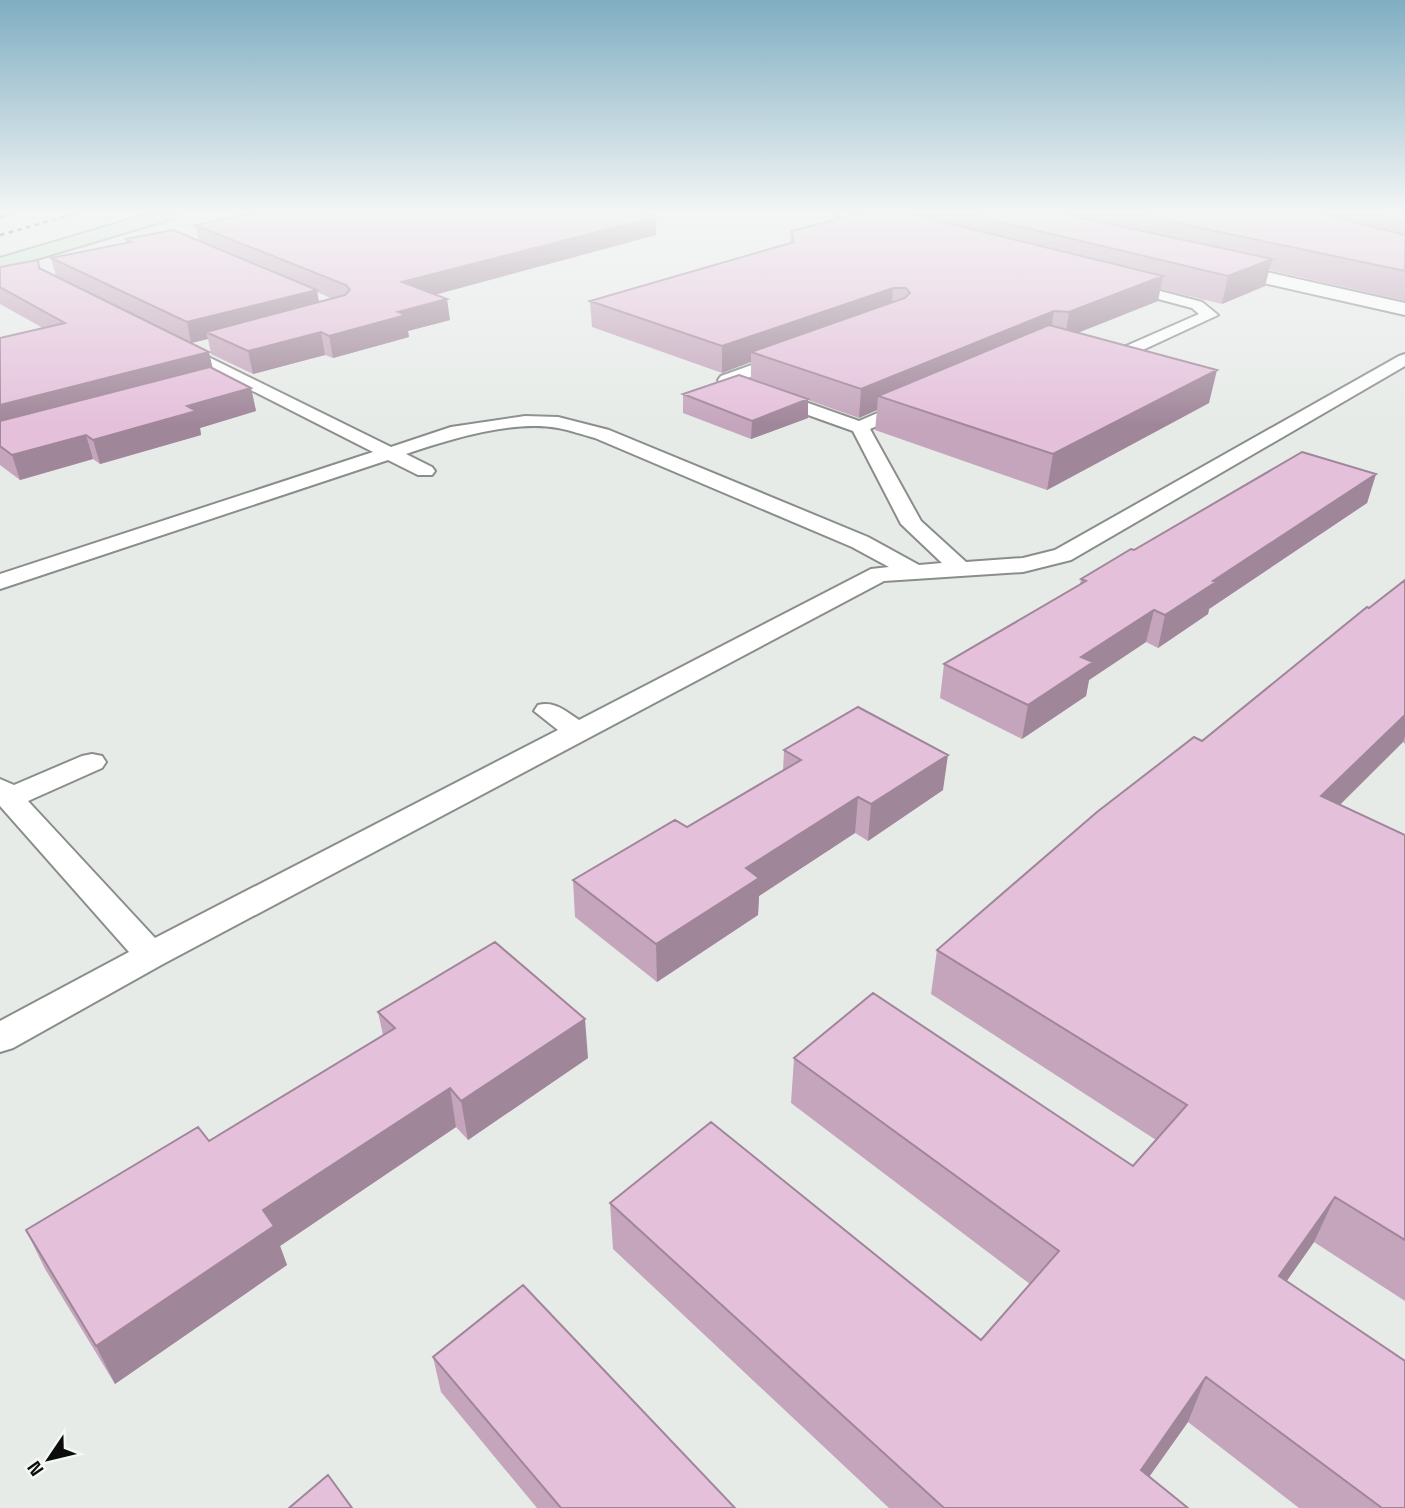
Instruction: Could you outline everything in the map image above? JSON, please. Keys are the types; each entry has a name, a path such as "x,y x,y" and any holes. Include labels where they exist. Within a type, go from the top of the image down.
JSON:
{"street":[{"path":"1296,284 1405,309"}],"lane":[{"path":"1080,348 1128,351 1210,315 1197,305 1122,284"},
{"path":"163,339 425,471"},
{"path":"188,352 214,345"},
{"path":"805,351 727,380 860,427 912,524 961,569"},
{"path":"0,1038 152,955 879,574 1023,565 1063,555 1405,359"},
{"path":"209,383 235,376"},
{"path":"860,427 922,400"},
{"path":"0,582 451,433 525,422 558,422 602,434 860,542 912,570"},
{"path":"547,711 578,731"},
{"path":"92,762 4,793 152,955"}],"building":[{"path":"0,284 72,284 209,352 0,405 0,338 65,323 0,287"},
{"path":"107,284 303,284 317,290 187,322"},
{"path":"408,284 447,299 398,312 406,315 329,336 321,332 248,351 206,332 345,295 350,290 346,285"},
{"path":"647,284 1141,284 1069,312 1054,311 861,389 751,352 905,298 910,293 906,288 893,288 722,346 590,301"},
{"path":"1049,325 1217,370 1053,454 878,396"},
{"path":"210,367 251,388 187,406 196,411 93,440 86,435 12,455 0,446 0,421"},
{"path":"739,375 808,399 752,421 683,394"},
{"path":"1302,452 1376,474 1165,615 1154,610 1081,657 1093,662 1028,705 944,664 1086,581 1081,579 1131,549 1134,550"},
{"path":"1405,580 1405,715 1321,796 1405,835 1405,1240 1335,1197 1279,1276 1405,1361 1405,1508 1382,1508 1206,1377 1141,1470 1188,1508 944,1508 610,1203 711,1122 981,1340 1059,1251 794,1058 873,993 1133,1166 1187,1105 937,950 1097,812 1194,737 1202,741 1367,607"},
{"path":"858,707 948,755 871,804 858,797 746,868 759,878 656,944 573,880 675,820 687,827 801,760 784,750"},
{"path":"495,942 585,1019 461,1101 450,1088 263,1210 274,1226 96,1346 26,1230 198,1127 209,1141 395,1028 378,1012"},
{"path":"523,1285 735,1508 561,1508 433,1357"},
{"path":"328,1475 352,1508 289,1508"}]}
